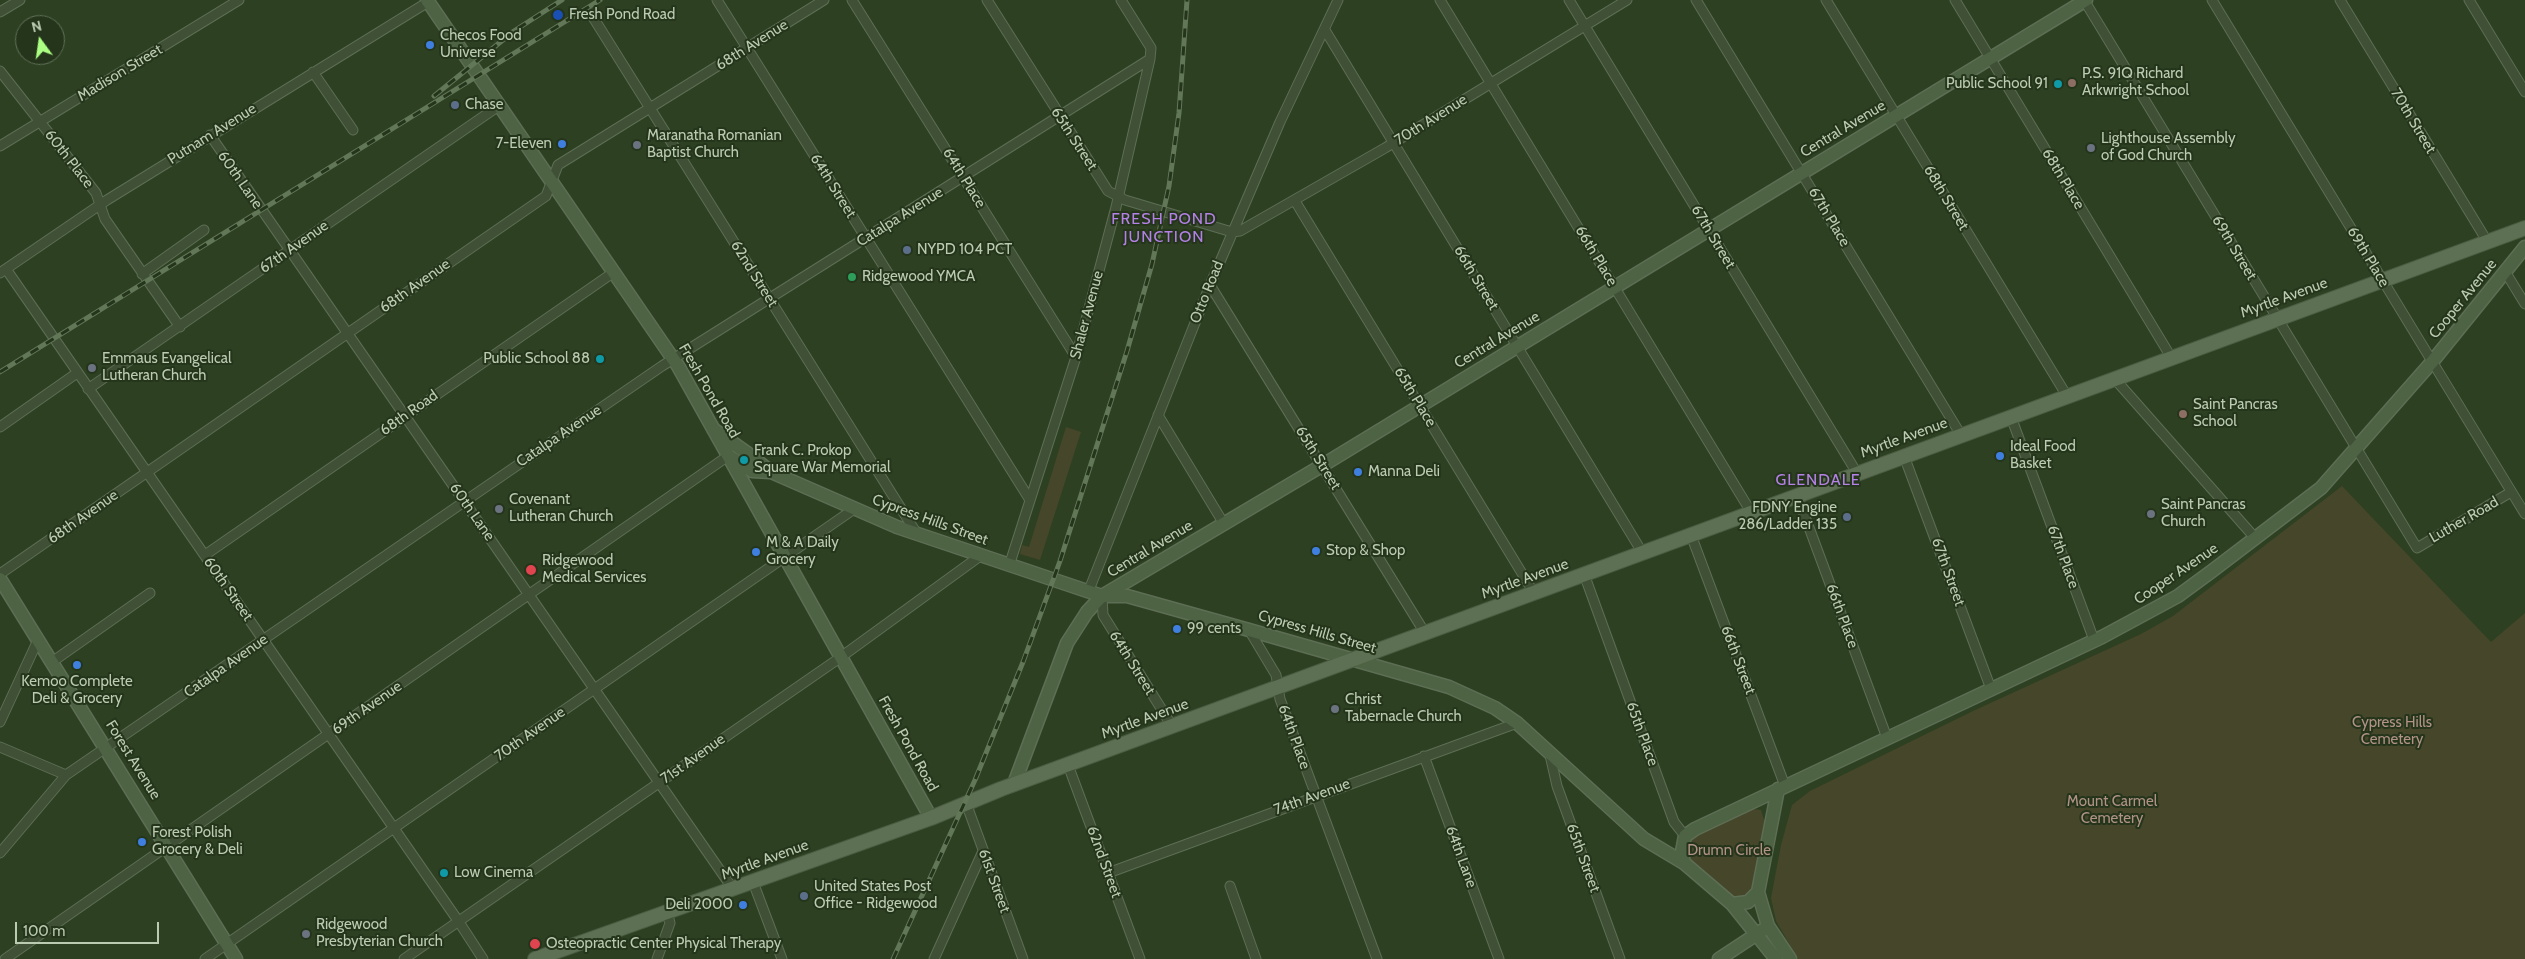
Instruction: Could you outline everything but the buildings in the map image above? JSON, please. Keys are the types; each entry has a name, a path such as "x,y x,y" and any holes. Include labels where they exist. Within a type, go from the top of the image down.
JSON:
{"main road":[{"name":"Central Avenue","path":"1014,784 1067,643 1087,612 1102,596 1323,465 2085,0"},
{"name":"Fresh Pond Road","path":"427,1 673,359 931,818"},
{"name":"Myrtle Avenue","path":"536,959 931,818 966,802 1014,784 1354,660 2381,279 2525,228"},
{"name":"Cooper Avenue","path":"1685,836 1782,787 2094,640 2178,596 2256,539 2321,488 2357,450 2432,362 2506,273 2525,247"},
{"name":"Cypress Hills Street","path":"713,429 747,452 770,472 917,534 1009,566 1089,590 1102,596 1127,596 1448,687 1495,708 1517,723 1644,840 1684,863 1732,904 1776,959"},
{"name":"Cypress Hills Street","path":"728,456 752,471 770,472"},
{"name":"Forest Avenue","path":"0,579 236,959"},
{"path":"1782,787 1758,892 1768,926 1790,959"},
{"path":"1684,863 1682,852 1685,836"},
{"path":"1732,904 1748,902 1758,892"},
{"path":"1720,959 1768,926"}],"street":[{"path":"0,12 20,0"},
{"name":"Madison Street","path":"0,146 239,0"},
{"name":"64th Street","path":"717,0 1030,500"},
{"name":"68th Avenue","path":"0,574 546,196 558,165 824,0"},
{"name":"64th Place","path":"852,0 1076,357"},
{"name":"65th Street","path":"987,0 1108,191 1118,196 1232,232"},
{"path":"1121,0 1151,48 1150,59"},
{"name":"Otto Road","path":"1089,590 1232,232 1280,122 1338,0"},
{"name":"66th Place","path":"1440,0 1751,512"},
{"name":"67th Street","path":"1569,0 1857,473"},
{"name":"70th Avenue","path":"1232,232 1240,231 1295,201 1394,143 1627,0"},
{"name":"67th Place","path":"1696,0 1961,435"},
{"name":"68th Street","path":"1826,0 2066,396"},
{"name":"68th Place","path":"1955,0 2171,357"},
{"name":"69th Street","path":"2085,0 2417,548"},
{"name":"69th Place","path":"2212,0 2525,514"},
{"name":"70th Street","path":"2340,0 2487,241"},
{"path":"2469,0 2525,92"},
{"name":"Putnam Avenue","path":"3,271 100,204 427,1"},
{"name":"62nd Street","path":"591,14 917,534"},
{"name":"66th Street","path":"1325,30 1642,552"},
{"name":"Catalpa Avenue","path":"0,853 66,776 464,501 673,359 1150,59"},
{"name":"Shaler Avenue","path":"1009,566 1076,357 1118,196 1150,59"},
{"name":"60th Place","path":"0,71 96,193 105,219 180,327"},
{"path":"313,72 353,130"},
{"name":"67th Avenue","path":"88,389 500,105"},
{"name":"60th Lane","path":"210,135 733,889"},
{"name":"65th Place","path":"1295,201 1534,593"},
{"path":"142,274 204,230"},
{"name":"60th Street","path":"3,271 147,472 483,959"},
{"name":"68th Road","path":"205,556 614,272"},
{"path":"2506,273 2525,304"},
{"name":"65th Street","path":"1210,285 1323,465 1425,633"},
{"path":"0,427 77,373"},
{"path":"2114,378 2256,539"},
{"path":"1158,415 1224,524"},
{"name":"67th Place","path":"2011,416 2094,640"},
{"name":"69th Avenue","path":"5,959 728,456"},
{"name":"67th Street","path":"1904,456 1991,689"},
{"name":"Luther Road","path":"2417,548 2511,492"},
{"name":"66th Place","path":"1797,495 1887,738"},
{"name":"70th Avenue","path":"205,959 854,509"},
{"name":"66th Street","path":"1691,535 1782,787"},
{"name":"71st Avenue","path":"404,959 841,657 980,556"},
{"name":"65th Place","path":"1584,574 1674,822 1685,836"},
{"path":"52,662 150,593"},
{"name":"64th Street","path":"1102,596 1103,615 1172,726"},
{"name":"64th Place","path":"1249,630 1276,675 1278,688 1316,796 1377,959"},
{"path":"0,722 38,640"},
{"name":"74th Avenue","path":"1108,873 1517,723"},
{"path":"0,746 66,776"},
{"name":"65th Street","path":"1550,755 1557,786 1620,959"},
{"name":"64th Lane","path":"1424,756 1499,959"},
{"name":"62nd Street","path":"1068,765 1140,959"},
{"name":"61st Street","path":"966,802 1023,959"},
{"path":"934,959 983,851"},
{"path":"753,882 782,959"},
{"path":"1230,886 1256,959"},
{"path":"657,959 670,923 667,912"}],"green space":[{"path":"1066,427 1081,432 1040,560 1020,554 1022,545 1029,547"},
{"path":"2342,486 2491,642 2525,613 2525,959 1798,959 1776,921 1771,898 1781,845 1792,805 1810,791 1973,711 2141,634 2173,616"},
{"name":"Drumn Circle","path":"1746,808 1761,810 1765,823 1753,888 1746,897 1739,899 1733,897 1687,857 1686,844 1693,836"}],"railway":[{"path":"434,96 514,31 562,0"},
{"path":"0,372 600,0"},
{"path":"893,959 975,780 1023,662 1060,561 1127,351 1152,264 1169,186 1179,113 1187,0"}],"place":[{"name":"Fresh Pond Road","path":"558,15"},
{"name":"Checos Food Universe","path":"430,45"},
{"name":"P.S. 91Q Richard Arkwright School","path":"2072,83"},
{"name":"Public School 91","path":"2058,84"},
{"name":"Chase","path":"455,105"},
{"name":"7-Eleven","path":"562,144"},
{"name":"Maranatha Romanian Baptist Church","path":"637,145"},
{"name":"Lighthouse Assembly of God Church","path":"2091,148"},
{"name":"NYPD 104 PCT","path":"907,250"},
{"name":"Ridgewood YMCA","path":"852,277"},
{"name":"Public School 88","path":"600,359"},
{"name":"Emmaus Evangelical Lutheran Church","path":"92,368"},
{"name":"Saint Pancras School","path":"2183,414"},
{"name":"Ideal Food Basket","path":"2000,456"},
{"name":"Frank C. Prokop Square War Memorial","path":"744,460"},
{"name":"Manna Deli","path":"1358,472"},
{"name":"Covenant Lutheran Church","path":"499,509"},
{"name":"Saint Pancras Church","path":"2151,514"},
{"name":"FDNY Engine 286/Ladder 135","path":"1847,517"},
{"name":"Stop & Shop","path":"1316,551"},
{"name":"M & A Daily Grocery","path":"756,552"},
{"name":"Ridgewood Medical Services","path":"531,570"},
{"name":"99 cents","path":"1177,629"},
{"name":"Kemoo Complete Deli & Grocery","path":"77,665"},
{"name":"Christ Tabernacle Church","path":"1335,709"},
{"name":"Forest Polish Grocery & Deli","path":"142,842"},
{"name":"Low Cinema","path":"444,873"},
{"name":"United States Post Office - Ridgewood","path":"804,896"},
{"name":"Deli 2000","path":"743,905"},
{"name":"Ridgewood Presbyterian Church","path":"306,934"},
{"name":"Osteopractic Center Physical Therapy","path":"535,944"}],"district":[{"name":"FRESH POND JUNCTION","path":"1164,228"},
{"name":"GLENDALE","path":"1818,480"}],"park label":[{"name":"Cypress Hills Cemetery","path":"2392,732"},
{"name":"Mount Carmel Cemetery","path":"2112,810"}]}
